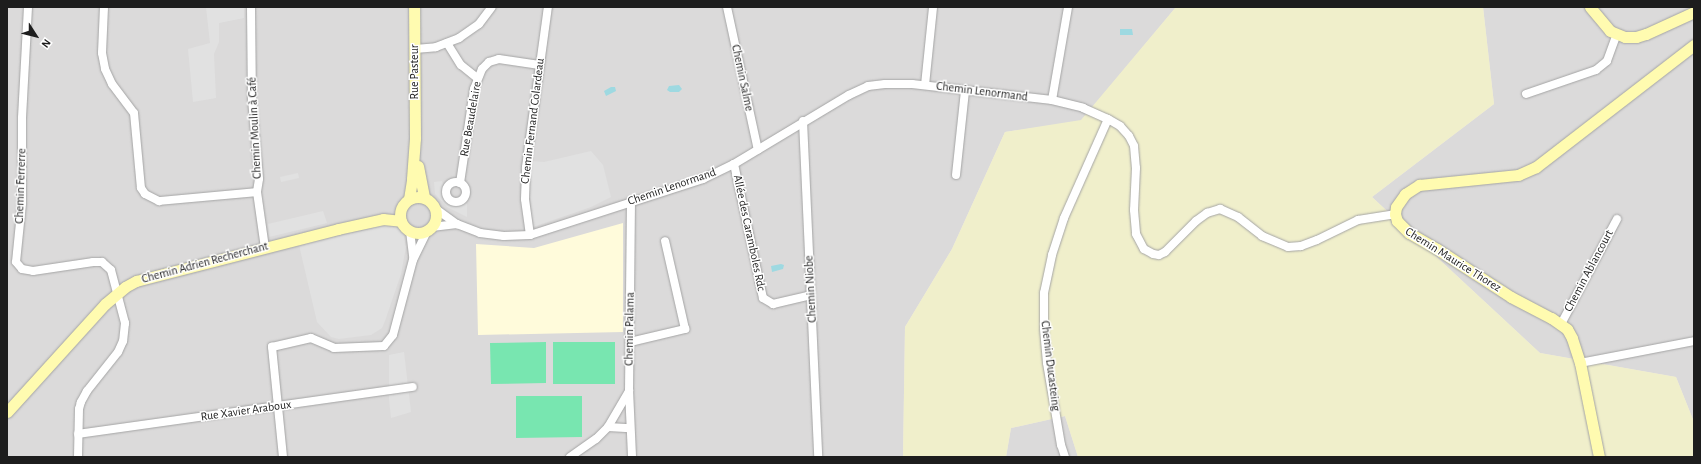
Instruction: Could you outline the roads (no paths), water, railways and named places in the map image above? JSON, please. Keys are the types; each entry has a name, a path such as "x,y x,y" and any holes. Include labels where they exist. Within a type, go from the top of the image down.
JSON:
{"main road":[{"name":"Rue Pasteur","path":"409,199 415,138 414,7"},
{"path":"1590,7 1605,26 1617,34 1636,37 1694,12"},
{"path":"1395,214 1399,199 1419,185 1518,175 1536,167 1694,45"},
{"name":"Rue Pasteur","path":"415,138 420,179 424,197"},
{"path":"413,197 424,197 429,200 436,210 435,222 430,229 416,233 410,231 401,221 400,210 403,204 409,199 413,197"},
{"name":"Chemin Adrien Recherchant","path":"7,412 117,293 136,282 157,275 383,219 400,210"},
{"name":"Chemin Maurice Thorez","path":"1395,214 1397,222 1409,233 1443,252 1511,297 1561,324 1572,338 1580,363 1599,457"},
{"name":"Chemin Adrien Recherchant","path":"383,219 401,221"}],"street":[{"name":"Chemin Ferrerre","path":"28,7 22,118 22,203 16,262 22,269 33,271 92,262 102,262 111,270 125,323 124,341 118,352 83,397 79,409 78,457"},
{"path":"104,7 102,53 105,69 112,84 134,113 141,188 145,194 159,201 257,192"},
{"name":"Chemin Moulin à Café","path":"251,7 252,99 260,179 257,192 265,248"},
{"path":"415,48 436,47 448,43 479,24 492,7"},
{"name":"Chemin Fernand Colardeau","path":"530,235 524,183 548,7"},
{"name":"Chemin Salme","path":"727,7 758,150"},
{"path":"925,85 933,7"},
{"path":"1052,100 1068,7"},
{"path":"1526,94 1596,70 1607,60 1617,34"},
{"path":"448,43 461,65 478,78"},
{"name":"Rue Beaudelaire","path":"460,183 474,89 478,78 489,62 499,59 540,65"},
{"name":"Chemin Lenormand","path":"436,210 457,224 480,233 504,236 530,235 703,179 734,164 849,95 868,86 885,84 925,85 965,91 1052,100 1083,108 1108,119 1129,136 1134,146 1136,168 1134,210 1136,234 1144,249 1153,254 1159,255 1165,252 1196,221 1207,213 1220,209 1238,217 1262,236 1288,247 1301,246 1317,240 1358,220 1395,214"},
{"path":"956,175 965,91"},
{"name":"Chemin Ducasteing","path":"1065,457 1061,445 1048,363 1044,328 1044,293 1052,255 1064,218 1108,119"},
{"name":"Chemin Niobe","path":"803,122 812,295 818,457"},
{"name":"Allée des Caramboles Rdc","path":"734,164 763,298 773,304 812,295"},
{"name":"Chemin Palama","path":"631,202 629,390 632,457"},
{"name":"Chemin Ablancourt","path":"1561,324 1617,218"},
{"name":"Chemin Lenormand","path":"430,229 457,224"},
{"path":"283,457 272,347 311,338 334,348 384,346 393,335 413,260 430,229"},
{"path":"410,231 413,260"},
{"path":"630,342 686,329 665,241"},
{"path":"1580,363 1694,341"},
{"name":"Rue Xavier Araboux","path":"78,434 413,387"},
{"path":"570,457 596,439 608,427 629,390"},
{"path":"608,427 630,428"}],"water":[{"path":"1120,29 1132,29 1133,35 1120,35"},
{"path":"679,85 682,89 679,92 670,92 667,90 669,86"},
{"path":"611,87 615,87 616,91 606,96 604,91"},
{"path":"781,264 784,265 783,269 772,272 771,266"}]}
